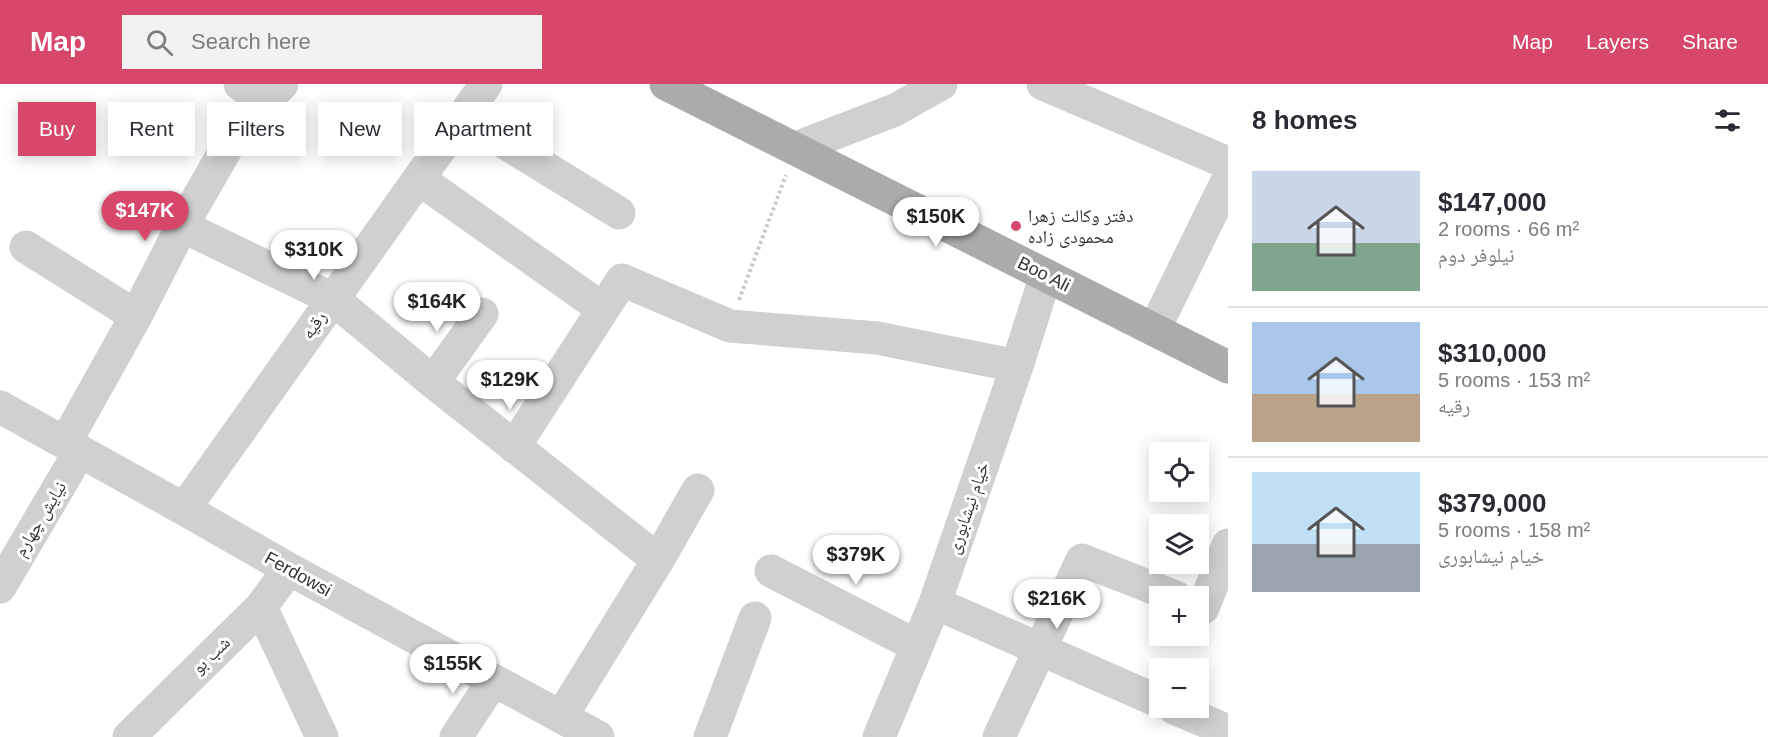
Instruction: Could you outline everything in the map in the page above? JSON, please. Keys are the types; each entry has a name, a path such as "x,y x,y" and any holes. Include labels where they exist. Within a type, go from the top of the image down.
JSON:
{"main road":[{"name":"Boo Ali","path":"666,84 1228,367"}],"street":[{"name":"رقیه","path":"473,102 486,84"},
{"path":"796,148 895,110 941,84"},
{"path":"1043,84 1228,163"},
{"name":"نیایش چهارم","path":"0,587 73,447 182,226 262,90"},
{"name":"رقیه","path":"184,509 435,156"},
{"path":"526,156 619,213"},
{"path":"419,179 603,309"},
{"path":"1154,330 1228,179"},
{"path":"182,226 333,298 433,382 658,560"},
{"path":"26,247 136,316"},
{"name":"خیام نیشابوری","path":"879,737 934,603 1017,366 1046,275"},
{"path":"514,447 622,280 730,326 877,338 1017,366"},
{"path":"433,382 482,314"},
{"name":"Ferdowsi","path":"0,407 289,569 598,737"},
{"path":"561,717 658,560 698,490"},
{"path":"1209,589 1228,545"},
{"path":"999,737 1082,560 1149,586"},
{"name":"شب بو","path":"129,737 261,606 289,569"},
{"path":"771,571 917,645"},
{"path":"934,603 1149,697"},
{"path":"261,606 322,737"},
{"path":"710,737 755,618"},
{"path":"456,737 493,681"},
{"path":"1197,718 1228,731"}],"path":[{"path":"730,326 796,148"}],"place":[{"name":"دفتر وکالت زهرا محمودی زاده","path":"1016,226"}]}
